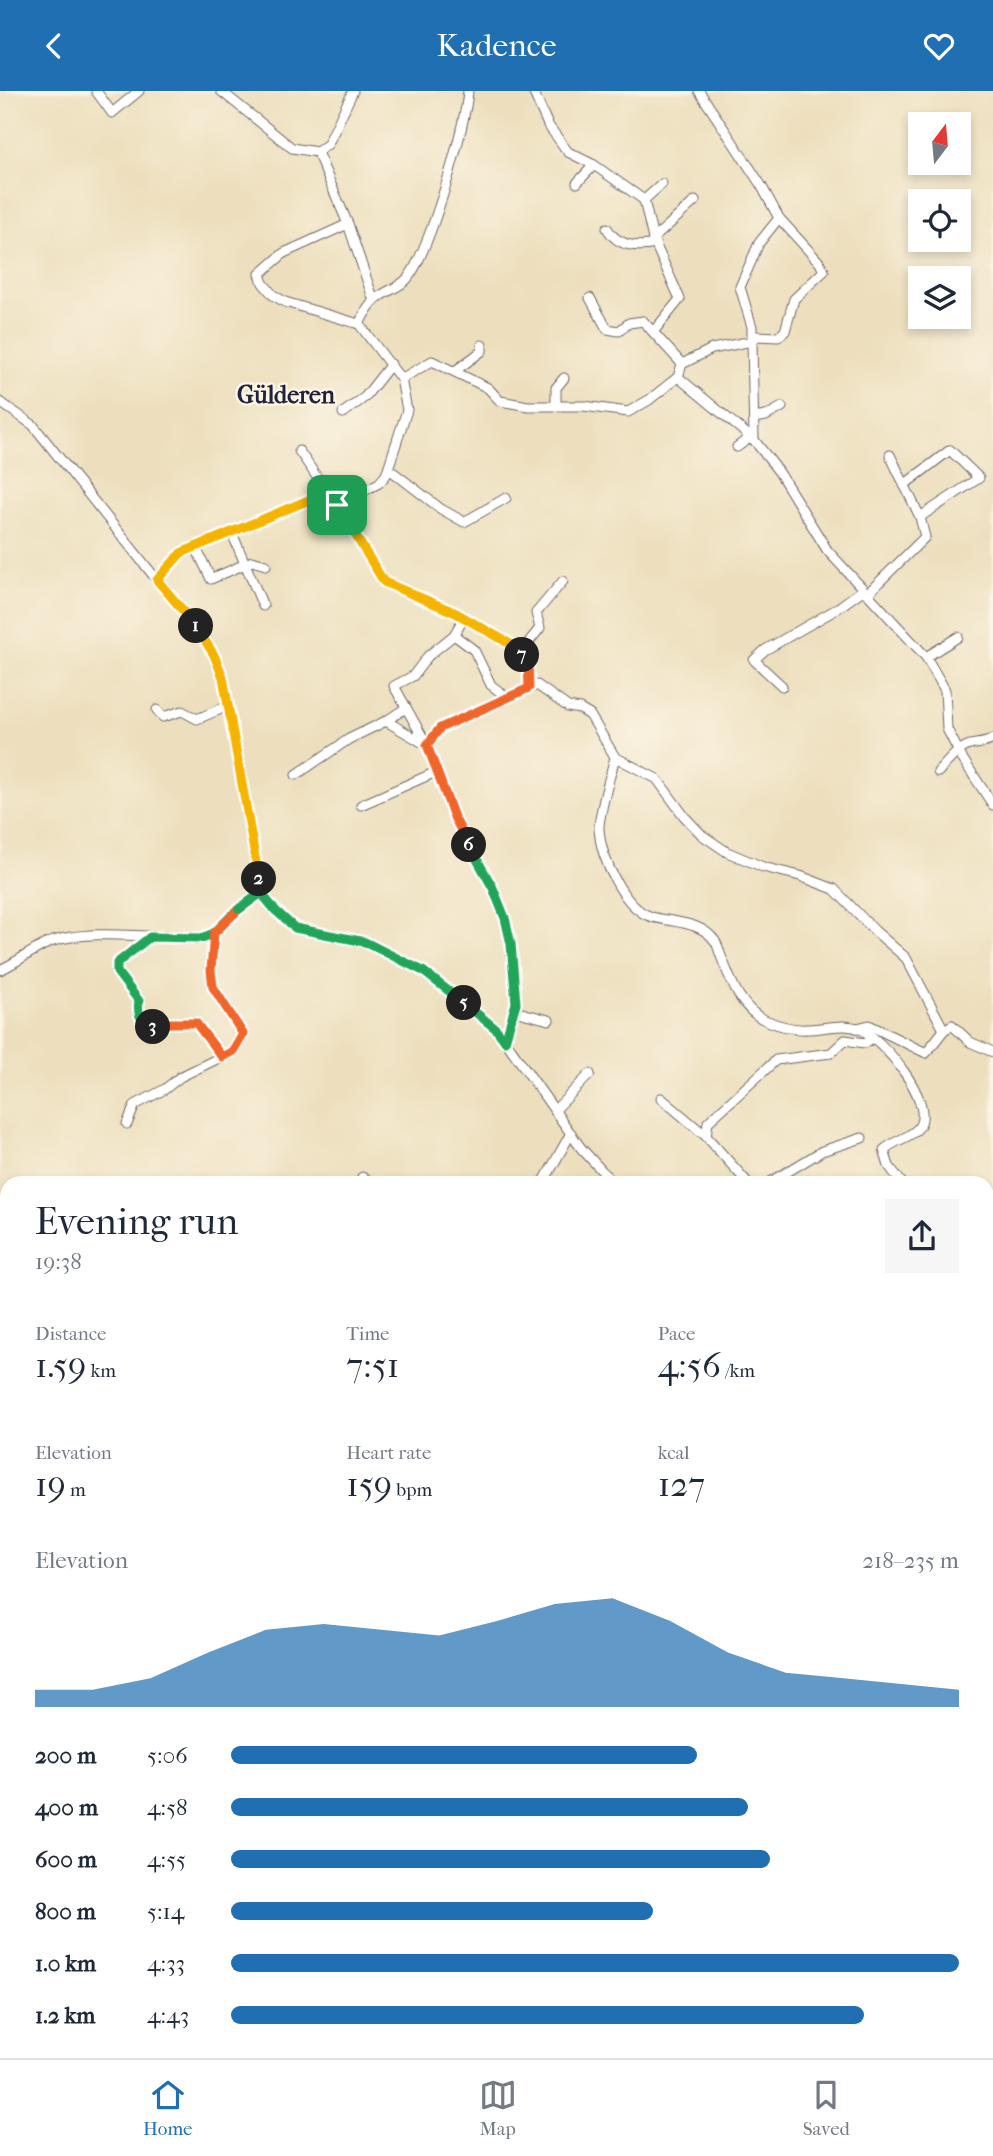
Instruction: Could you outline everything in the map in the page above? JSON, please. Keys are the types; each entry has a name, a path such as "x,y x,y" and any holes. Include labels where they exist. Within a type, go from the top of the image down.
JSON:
{"street":[{"path":"96,91 112,113 139,91"},
{"path":"221,91 292,148 317,152 328,144 353,91"},
{"path":"359,324 374,300 405,280 414,268 443,195 467,109 468,91"},
{"path":"533,91 548,125 568,152 594,165 643,200 654,242 680,299 654,331"},
{"path":"401,379 432,361 488,389 500,401 528,406 584,406 628,412 649,400 678,377 682,363 712,349 752,341 757,336 778,337 785,331 794,299 824,271 820,263 779,218 761,185 699,91"},
{"path":"317,152 348,224 374,300"},
{"path":"577,183 594,165"},
{"path":"643,200 662,184"},
{"path":"607,228 619,242 643,247 654,242 695,201"},
{"path":"753,438 752,327 740,287 759,243 779,218"},
{"path":"157,580 181,553 316,497 339,504 379,483 386,475 407,410 401,379 359,324 285,302 273,295 263,283 260,274 284,253 348,224"},
{"path":"414,268 428,268"},
{"path":"590,298 607,329 619,331 629,323 643,321 682,363"},
{"path":"455,372 482,351 482,345"},
{"path":"343,414 365,397 391,364"},
{"path":"678,377 753,438 779,472 827,550 926,656 944,689 947,729 982,792 993,805"},
{"path":"556,406 556,389 564,378"},
{"path":"0,402 33,425 204,635 223,677 261,893 295,928 365,942 423,971 496,1029 570,1133 607,1176"},
{"path":"754,418 766,417 782,407"},
{"path":"737,447 753,438"},
{"path":"904,485 950,450 979,478 920,517"},
{"path":"299,451 319,480 327,480 384,582 464,618 512,645 528,662 529,688"},
{"path":"869,592 925,537 920,517 890,455"},
{"path":"389,468 441,509 464,522 506,498"},
{"path":"232,533 263,606"},
{"path":"196,548 211,579 252,561 267,565"},
{"path":"520,653 540,628 536,613 563,581"},
{"path":"782,686 754,660 765,650 835,610 860,591 869,592"},
{"path":"464,618 454,635 428,656 413,676 394,686 427,745 454,817 493,888 505,918 511,944 516,1003 505,1041"},
{"path":"454,635 474,650 491,685 508,698"},
{"path":"926,656 958,637"},
{"path":"427,745 440,728 537,685 569,708 580,709 590,715 615,757 657,779 702,835 727,852 834,889 906,958 944,1030"},
{"path":"157,710 163,717 182,711 197,719 228,706"},
{"path":"296,775 349,739 407,708"},
{"path":"386,721 427,745"},
{"path":"938,772 968,746 993,739"},
{"path":"615,757 598,829 617,884 642,913 650,917 696,925 716,942 746,1007 765,1020 795,1028 846,1025 873,1038 912,1082 923,1113 920,1126 912,1134 891,1143 884,1150 889,1166 897,1176"},
{"path":"361,805 436,772"},
{"path":"0,970 50,943 67,939 202,938 214,933 235,912 261,893"},
{"path":"127,1124 135,1105 180,1077 233,1051 243,1034 213,987 211,970 214,933"},
{"path":"150,937 117,963 117,972 139,1001 137,1011 144,1023 148,1028 170,1023 196,1023 222,1057"},
{"path":"514,1011 549,1020"},
{"path":"856,1028 869,1025 926,1053 944,1030 952,1025 970,1042 993,1052"},
{"path":"706,1136 708,1122 776,1060 831,1053 845,1040 866,1043 873,1038"},
{"path":"555,1111 590,1074"},
{"path":"660,1098 706,1136 742,1176"},
{"path":"547,1176 570,1133"},
{"path":"781,1176 822,1151 862,1138"}],"district":[{"name":"Gülderen","path":"286,395"}],"route":[{"path":"337,505 316,497 181,553 157,580 204,635 223,677 261,893 235,912 214,933 202,938 150,937 117,963 117,972 139,1001 137,1011 148,1028 170,1023 196,1023 222,1057 233,1051 243,1034 213,987 211,970 214,933 235,912 261,893 295,928 365,942 423,971 496,1029 505,1041 516,1003 511,944 505,918 493,888 454,817 427,745 440,728 529,688 528,662 512,645 456,613 384,582 337,505"}]}
